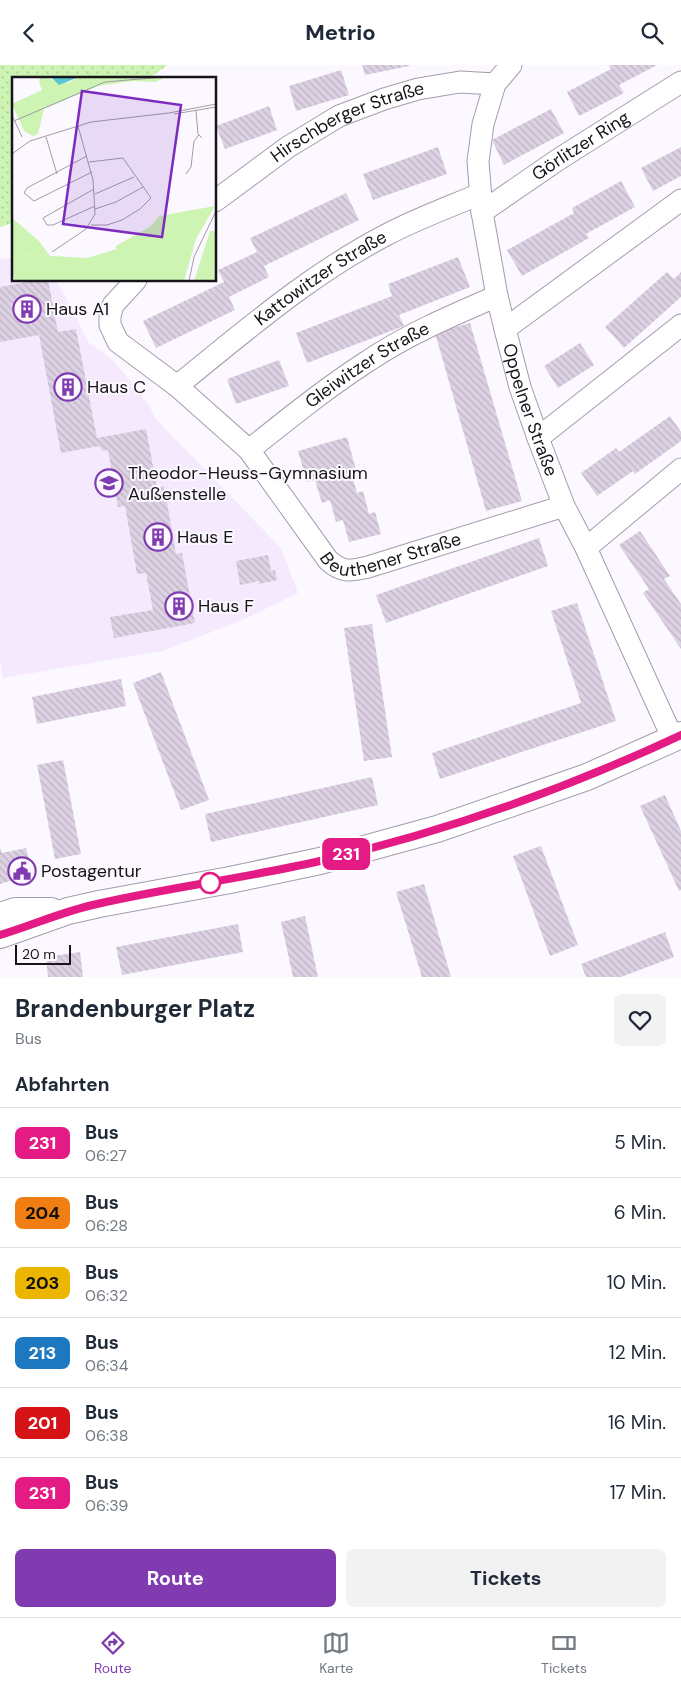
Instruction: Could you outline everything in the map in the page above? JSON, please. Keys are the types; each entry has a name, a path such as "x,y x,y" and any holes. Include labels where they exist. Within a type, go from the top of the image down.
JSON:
{"street":[{"name":"Oppelner Straße","path":"511,65 495,84 483,125 478,161 481,203 504,329 520,387 564,506 677,737"},
{"name":"Hirschberger Straße","path":"216,200 288,147 339,116 384,99 418,89 460,82 495,84"},
{"name":"Görlitzer Ring","path":"481,203 559,159 681,82"},
{"path":"504,329 681,200"},
{"name":"Kattowitzer Straße","path":"177,386 301,287 342,261 387,235 481,203"},
{"name":"Beuthener Straße","path":"135,281 113,305 110,325 118,342 177,386 249,451 328,559 336,567 348,571 385,563 564,506"},
{"name":"Gleiwitzer Straße","path":"249,451 307,404 368,360 412,335 497,296"},
{"path":"538,438 681,325"},
{"path":"586,548 681,469"},
{"path":"0,935 68,911 320,861 388,844 485,814 587,777 677,737"},
{"path":"0,915 15,911 68,911"}],"shaded area":[{"name":"Theodor-Heuss-Gymnasium Außenstelle","path":"12,257 12,281 57,281 88,342 114,361 148,404 156,419 281,548 298,593 245,619 163,651 3,678 0,660 0,259"}],"green space":[{"path":"0,65 168,65 151,77 12,77 12,224 0,227"}],"building":[{"path":"362,65 409,65 409,66 365,75"},
{"path":"609,65 657,65 619,85 624,93 579,116 567,92 611,69"},
{"path":"341,70 349,95 296,111 289,86"},
{"path":"269,106 277,130 225,149 216,126"},
{"path":"551,109 564,133 504,165 492,140"},
{"path":"438,147 447,174 373,200 363,174"},
{"path":"681,147 681,176 653,191 641,168"},
{"path":"621,181 635,207 586,234 589,238 522,276 507,250 574,213 572,208"},
{"path":"346,193 359,220 264,266 269,277 229,297 235,310 156,348 143,321 224,282 218,270 257,252 250,238"},
{"path":"458,257 470,287 399,315 404,326 307,363 296,333 392,296 388,284"},
{"path":"667,272 674,279 681,272 681,297 624,348 605,327"},
{"path":"32,281 48,281 58,332 76,329 97,438 146,429 157,488 164,486 176,554 182,553 195,623 114,638 110,617 153,610 146,573 137,574 125,506 118,507 108,450 103,451 99,446 61,453 39,335 0,342 0,287"},
{"path":"470,323 522,501 486,511 435,333"},
{"path":"580,343 594,365 558,388 544,366"},
{"path":"279,360 289,386 236,404 227,379"},
{"path":"670,416 681,432 681,441 635,474 633,471 597,496 581,473 616,448 619,452"},
{"path":"347,437 356,470 351,472 357,493 363,491 369,514 375,512 381,534 349,542 343,520 336,522 330,500 322,503 315,480 307,482 298,451"},
{"path":"640,531 670,576 664,579 681,604 681,649 643,593 649,589 619,545"},
{"path":"539,538 548,566 386,623 376,595"},
{"path":"268,555 271,571 275,570 277,580 259,584 259,581 240,585 236,561"},
{"path":"577,603 616,721 440,779 432,753 581,703 551,611"},
{"path":"372,624 392,757 364,761 344,628"},
{"path":"161,672 209,800 181,810 133,683"},
{"path":"121,679 126,706 37,724 32,697"},
{"path":"63,760 81,854 55,859 37,765"},
{"path":"372,777 378,805 211,842 205,814"},
{"path":"665,795 681,831 681,890 679,891 640,806"},
{"path":"541,846 578,945 550,956 513,856"},
{"path":"0,848 2,853 26,848 33,874 0,884"},
{"path":"424,884 451,977 422,977 396,892"},
{"path":"305,916 318,977 293,977 281,922"},
{"path":"238,924 243,952 122,975 116,947"},
{"path":"665,932 674,957 621,977 586,977 581,964"},
{"path":"80,952 83,977 48,977 46,957"}],"bus line":[{"name":"231","path":"0,935 68,911 320,861 438,829 587,777 681,735"}],"place":[{"name":"Haus A1","path":"27,309"},
{"name":"Haus C","path":"68,387"},
{"name":"Theodor-Heuss-Gymnasium Außenstelle","path":"109,483"},
{"name":"Haus E","path":"158,537"},
{"name":"Haus F","path":"179,606"},
{"name":"Postagentur","path":"22,871"}]}
